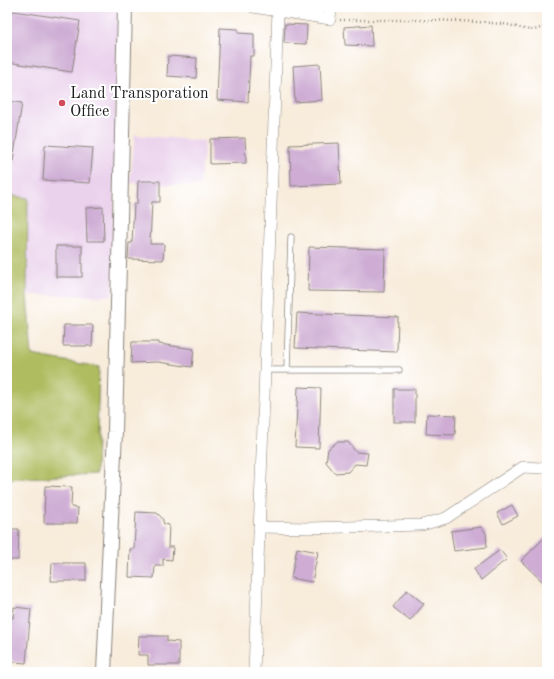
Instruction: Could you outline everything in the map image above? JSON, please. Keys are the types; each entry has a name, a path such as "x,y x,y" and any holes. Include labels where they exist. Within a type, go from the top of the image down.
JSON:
{"street":[{"path":"104,672 116,424 125,7"},
{"path":"253,7 330,19 331,7"},
{"path":"254,672 278,10"},
{"path":"259,527 309,528 422,525 446,518 523,467 541,468 547,465"}],"lane":[{"path":"287,369 291,237"},
{"path":"264,370 399,370"}],"path":[{"path":"330,19 475,22 509,25 525,30 542,28 547,24"}],"shaded area":[{"name":"Land Transporation Office","path":"7,7 118,7 113,296 27,295 28,198 7,195"},
{"path":"135,135 205,141 200,186 130,183"}],"green space":[{"path":"7,195 28,198 27,295 32,355 99,367 96,474 7,479"}],"building":[{"path":"7,10 80,21 72,72 7,62"},
{"path":"285,24 307,25 306,44 284,43"},
{"path":"371,25 372,46 345,45 344,27"},
{"path":"220,28 238,29 238,33 254,34 254,56 250,56 248,102 217,100"},
{"path":"168,56 197,58 196,78 167,76"},
{"path":"320,64 322,100 295,102 293,66"},
{"path":"7,101 22,103 13,161 7,160"},
{"path":"245,138 246,163 210,164 210,139"},
{"path":"339,143 341,184 291,186 290,145"},
{"path":"45,145 93,148 90,183 43,180"},
{"path":"138,181 160,181 160,202 152,202 150,244 164,244 163,260 128,259 129,243 132,243 134,204 137,204"},
{"path":"103,207 104,241 87,241 86,208"},
{"path":"56,246 82,246 82,277 56,277"},
{"path":"309,247 385,249 384,292 308,291"},
{"path":"297,313 398,317 397,352 295,348"},
{"path":"64,325 93,325 92,346 63,346"},
{"path":"132,342 159,342 159,344 194,349 192,367 158,362 131,363"},
{"path":"298,387 321,388 319,448 295,447"},
{"path":"394,389 415,389 415,422 394,422"},
{"path":"427,414 456,415 455,435 426,434"},
{"path":"337,442 348,442 356,452 368,453 366,465 355,464 348,472 335,473 326,462 328,449"},
{"path":"45,486 72,487 71,507 78,508 77,523 44,523"},
{"path":"512,505 518,516 503,524 497,513"},
{"path":"136,512 157,513 162,518 164,524 169,525 168,547 173,547 172,560 163,559 163,566 155,566 154,578 129,577 130,549 134,549"},
{"path":"481,527 486,533 487,547 454,551 451,531"},
{"path":"7,529 19,529 18,560 7,560"},
{"path":"547,535 547,586 521,561"},
{"path":"297,548 318,552 312,582 291,578"},
{"path":"500,550 507,559 481,580 474,569"},
{"path":"52,563 86,563 86,581 51,581"},
{"path":"407,590 424,604 410,621 393,607"},
{"path":"14,607 31,609 26,663 13,662 13,660 7,659 7,617 13,618"},
{"path":"139,636 167,636 167,641 179,642 179,665 148,665 148,655 138,655"}],"place":[{"name":"Land Transporation Office","path":"62,103"}]}
